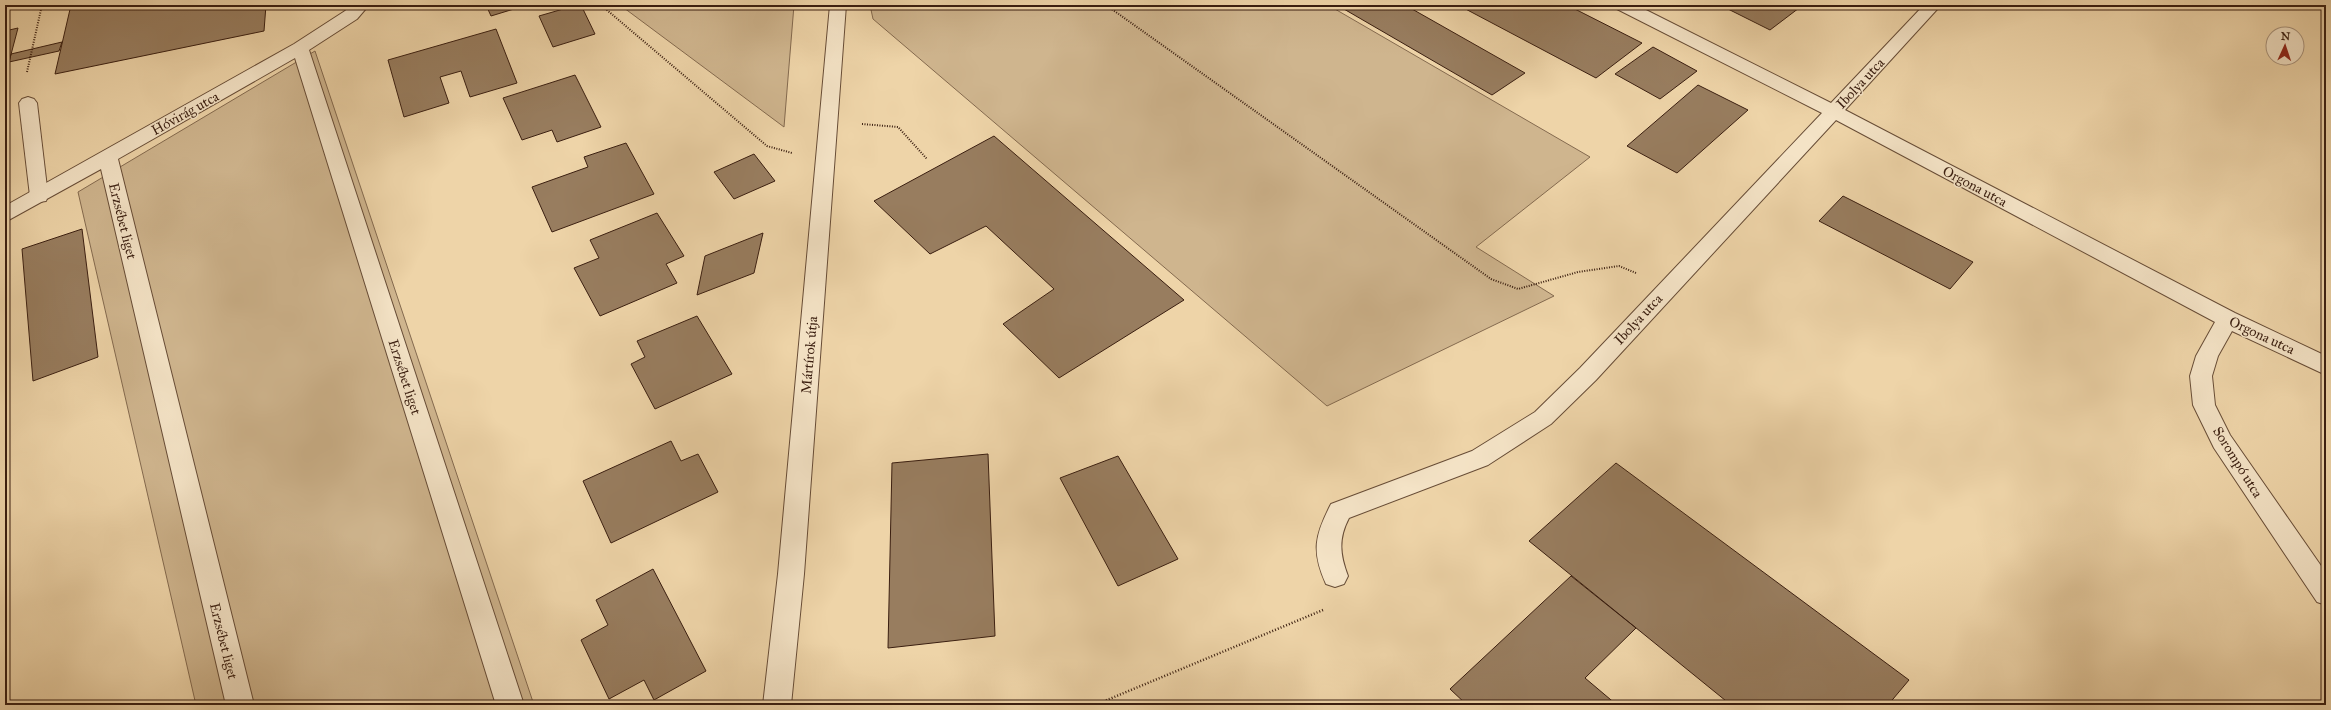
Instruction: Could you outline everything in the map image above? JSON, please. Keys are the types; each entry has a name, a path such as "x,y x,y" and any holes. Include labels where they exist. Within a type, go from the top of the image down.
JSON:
{"street":[{"name":"Hóvirág utca","path":"5,215 300,48 351,15 361,5"},
{"name":"Mártírok útja","path":"777,705 791,574 838,5"},
{"name":"Orgona utca","path":"1623,5 1833,111 2227,319 2326,366"},
{"name":"Ibolya utca","path":"1335,576 1328,556 1328,532 1340,511 1480,458 1543,418 1588,374 1933,5"},
{"name":"Erzsébet liget","path":"300,48 510,705"},
{"name":"Erzsébet liget","path":"108,157 240,705"},
{"name":"Sorompó utca","path":"2227,319 2207,356 2201,376 2204,404 2222,441 2326,594"}],"lane":[{"path":"28,103 39,196"}],"path":[{"path":"27,72 42,5"},
{"path":"601,5 767,146 826,163"},
{"path":"1106,5 1491,279 1518,289 1578,272 1619,266 1669,286"},
{"path":"829,120 898,127 927,159"},
{"path":"1095,705 1323,612 1335,576"}],"shaded area":[{"path":"620,5 794,5 784,127"},
{"path":"870,5 1328,5 1590,157 1476,247 1554,296 1327,406 873,19"},
{"path":"315,51 534,705 196,705 78,192"}],"building":[{"path":"71,5 266,5 264,31 55,74"},
{"path":"486,5 527,5 491,16"},
{"path":"581,5 595,34 553,47 539,16"},
{"path":"1337,5 1405,5 1525,73 1492,95"},
{"path":"1458,5 1567,5 1642,43 1596,78"},
{"path":"1720,5 1803,5 1770,30"},
{"path":"18,28 9,62 5,74 5,31"},
{"path":"496,29 517,83 470,97 461,71 440,77 449,103 404,117 388,60"},
{"path":"62,42 59,51 9,62 11,54"},
{"path":"1653,47 1697,71 1660,99 1615,74"},
{"path":"575,75 601,127 557,142 552,130 522,140 503,98"},
{"path":"1698,85 1748,110 1677,173 1627,146"},
{"path":"994,136 1184,300 1059,378 1003,324 1054,289 986,226 930,254 874,201"},
{"path":"626,143 654,194 552,232 532,187 588,167 584,157"},
{"path":"754,154 775,181 734,199 714,172"},
{"path":"1843,196 1973,262 1950,289 1819,221"},
{"path":"657,213 684,256 666,264 677,283 600,316 574,268 599,258 590,240"},
{"path":"82,229 98,357 33,381 22,249"},
{"path":"763,233 754,273 697,295 705,256"},
{"path":"697,316 732,374 655,409 631,364 645,357 637,341"},
{"path":"671,441 681,461 698,454 718,492 611,543 583,481"},
{"path":"988,454 995,636 888,648 892,463"},
{"path":"1118,456 1178,559 1118,586 1060,478"},
{"path":"1616,463 1909,680 1888,705 1731,705 1529,541"},
{"path":"653,569 706,671 654,700 644,680 609,699 581,640 608,625 596,600"},
{"path":"1571,576 1636,628 1585,678 1617,705 1467,705 1450,689"}]}
